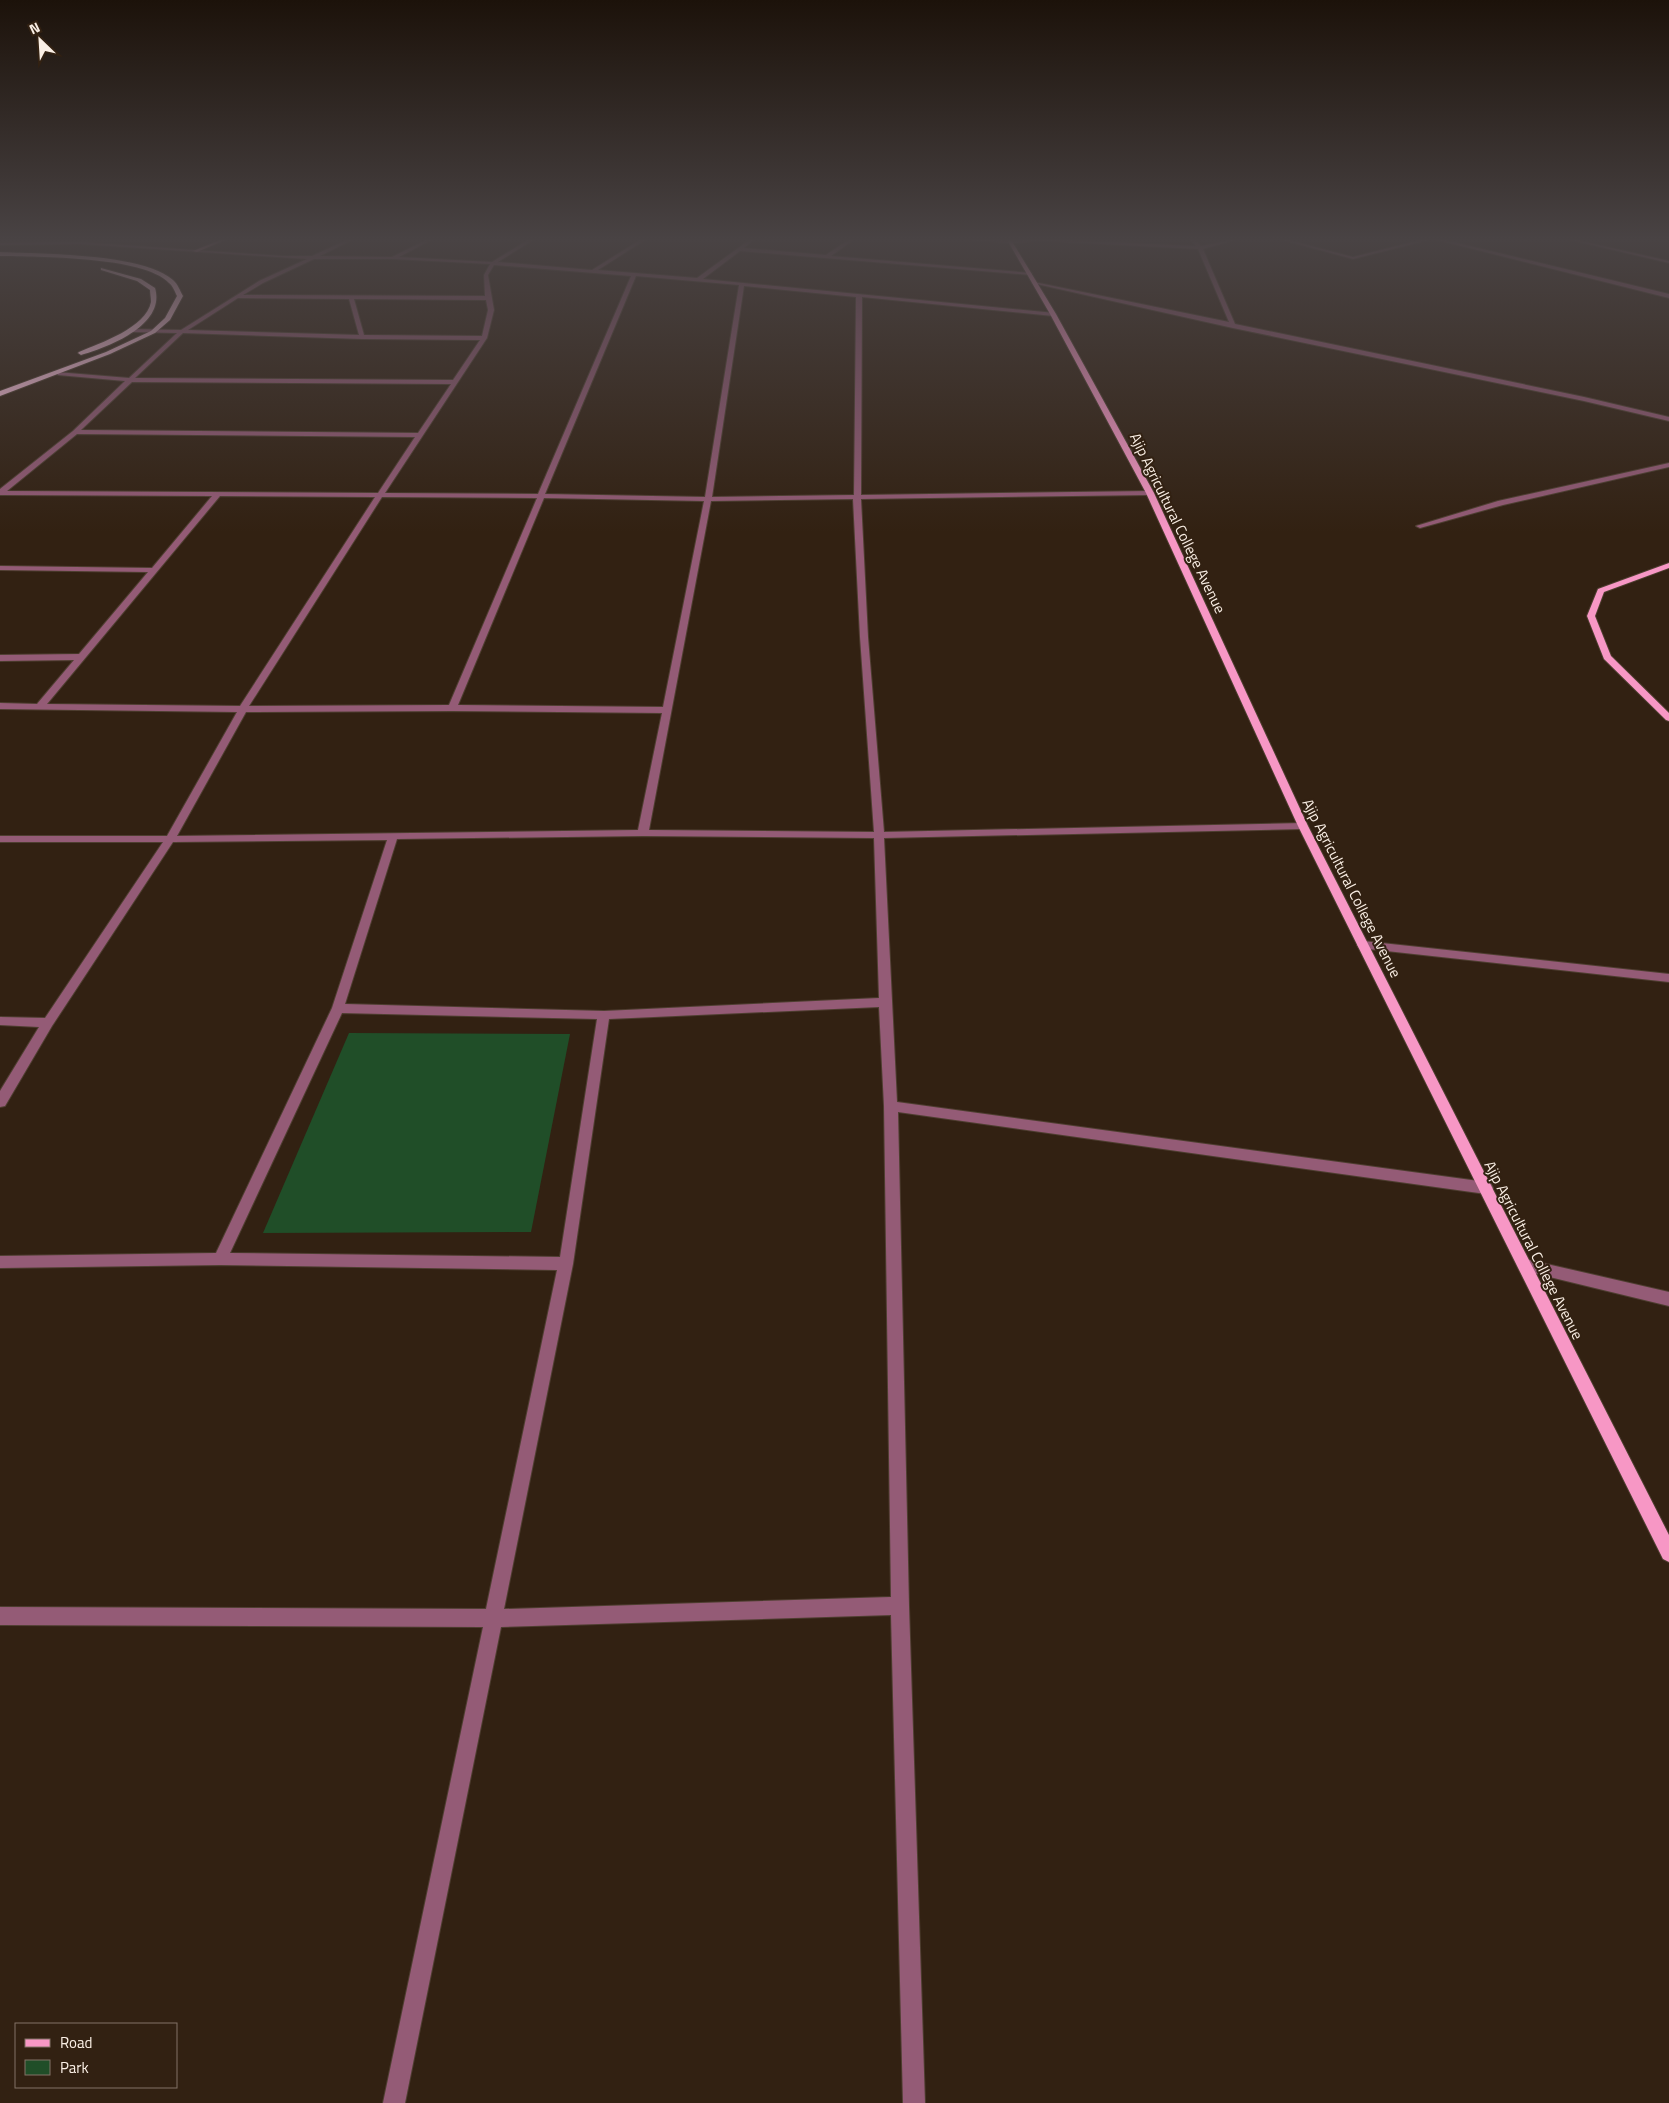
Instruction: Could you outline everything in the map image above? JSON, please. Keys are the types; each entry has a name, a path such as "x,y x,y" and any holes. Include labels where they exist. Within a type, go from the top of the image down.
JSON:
{"highway":[{"path":"77,355 118,336"},
{"path":"0,394 108,353 144,336"}],"main road":[{"name":"Ajip Agricultural College Avenue","path":"1065,336 1150,493 1303,826 1669,1553"},
{"path":"1669,565 1601,591 1591,616 1607,656 1669,718"}],"street":[{"path":"0,493 75,432 177,336"},
{"path":"331,336 484,338"},
{"path":"452,708 609,336"},
{"path":"643,833 708,500 734,336"},
{"path":"859,336 857,499 864,637 879,835 891,1106 900,1606 914,2103"},
{"path":"1282,336 1584,399 1669,420"},
{"path":"0,1102 48,1023 170,839 243,709 380,494 484,338"},
{"path":"58,372 129,380 456,382"},
{"path":"75,432 420,435"},
{"path":"1420,526 1501,502 1669,465"},
{"path":"0,493 380,494 708,500 1150,493"},
{"path":"40,706 218,494"},
{"path":"0,568 154,570"},
{"path":"0,658 82,657"},
{"path":"0,706 243,709 667,710"},
{"path":"0,839 393,837 643,833 879,835 1303,826"},
{"path":"220,1259 338,1008 393,837"},
{"path":"1363,944 1669,978"},
{"path":"338,1008 604,1015 885,1002"},
{"path":"394,2103 566,1264 604,1015"},
{"path":"0,1021 48,1023"},
{"path":"891,1106 1486,1188"},
{"path":"0,1262 220,1259 566,1264"},
{"path":"1525,1265 1669,1300"},
{"path":"0,1616 493,1618 900,1606"}],"green space":[{"path":"349,1033 570,1034 531,1232 263,1233"}]}
